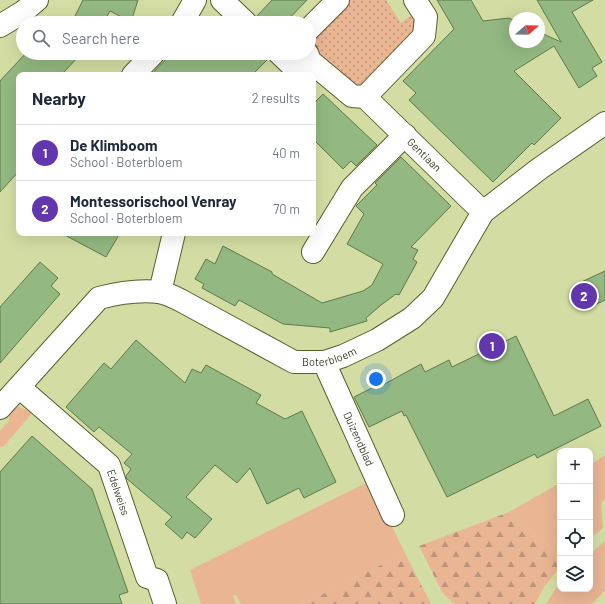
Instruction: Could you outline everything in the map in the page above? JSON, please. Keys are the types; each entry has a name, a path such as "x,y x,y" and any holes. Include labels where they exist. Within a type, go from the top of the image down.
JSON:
{"street":[{"path":"16,16 37,0"},
{"path":"186,16 195,0"},
{"path":"222,0 239,16"},
{"path":"316,22 338,0"},
{"path":"364,98 424,36 426,17 415,0"},
{"path":"0,26 16,16"},
{"path":"136,72 147,60"},
{"name":"Gentiaan","path":"291,60 313,72"},
{"name":"Gentiaan","path":"316,74 352,96 364,98 405,135 483,212"},
{"name":"Boterbloem","path":"0,408 99,298 132,292 160,292 180,300 294,362 325,362 377,340 412,318 434,298 483,212 539,169 605,123"},
{"path":"313,252 352,188 405,135"},
{"path":"160,292 173,236"},
{"name":"Duizendblad","path":"325,362 393,515"},
{"name":"Edelweiss","path":"19,387 109,465 147,577 156,580 164,604"}],"green space":[{"path":"345,0 386,0 401,23 413,14 417,24 415,33 365,83 357,89 327,64 316,49 316,30"},
{"path":"19,407 33,412 4,446 0,447 0,431 9,421 9,411"},
{"path":"605,455 605,499 601,502 603,528 593,536 593,484 593,463"},
{"path":"370,481 405,553 303,604 241,604 236,595 233,596 236,604 201,604 190,570"},
{"path":"557,485 557,553 509,512"},
{"path":"509,512 557,553 557,571 544,587 535,604 454,604 442,592 419,546"},
{"path":"605,541 605,590 592,604 546,604 557,587 557,592 593,592 593,551"},
{"path":"405,553 431,604 303,604"}],"building":[{"path":"83,0 138,0 133,16 120,16 110,11 107,16 75,16"},
{"path":"272,0 307,0 292,16 257,16"},
{"path":"437,0 471,0 483,21 509,18 509,48 545,48 545,35 561,42 537,0 593,0 572,12 602,62 592,68 597,76 579,88 554,46 514,71 561,118 534,145 532,143 493,182 409,100 416,93 403,81 454,29"},
{"path":"20,60 75,60 64,72 16,72 16,174 0,192 0,81"},
{"path":"165,60 267,60 255,72 154,72"},
{"path":"323,94 377,145 356,166 351,161 343,169 316,142 316,101"},
{"path":"401,157 451,206 411,247 418,250 413,259 417,262 399,295 396,294 381,305 366,318 367,321 330,332 330,328 283,324 239,300 235,306 202,288 204,284 195,279 206,259 215,264 223,246 272,272 272,274 322,303 363,291 372,285 383,264 347,244 364,214 356,206 377,185 375,183"},
{"path":"67,236 118,236 106,257"},
{"path":"40,262 58,278 51,286 60,294 0,363 0,307"},
{"path":"605,271 605,300 586,309 575,285"},
{"path":"516,336 554,416 588,399 601,426 537,458 535,454 447,497 406,415 404,416 402,411 369,427 354,397 380,384 381,386 421,364 425,372 449,360 452,367"},
{"path":"136,340 185,383 192,369 201,373 206,365 261,395 256,403 285,419 302,411 336,482 304,498 299,488 267,504 250,468 237,483 215,465 186,497 212,519 195,538 187,532 182,539 165,524 172,517 126,478 131,469 124,463 132,454 99,427 94,432 66,407 104,363 111,369"},
{"path":"32,436 92,489 128,592 119,595 122,604 0,604 0,472"}],"place":[{"name":"Montessorischool Venray","path":"584,296"},
{"name":"De Klimboom","path":"492,346"}]}
